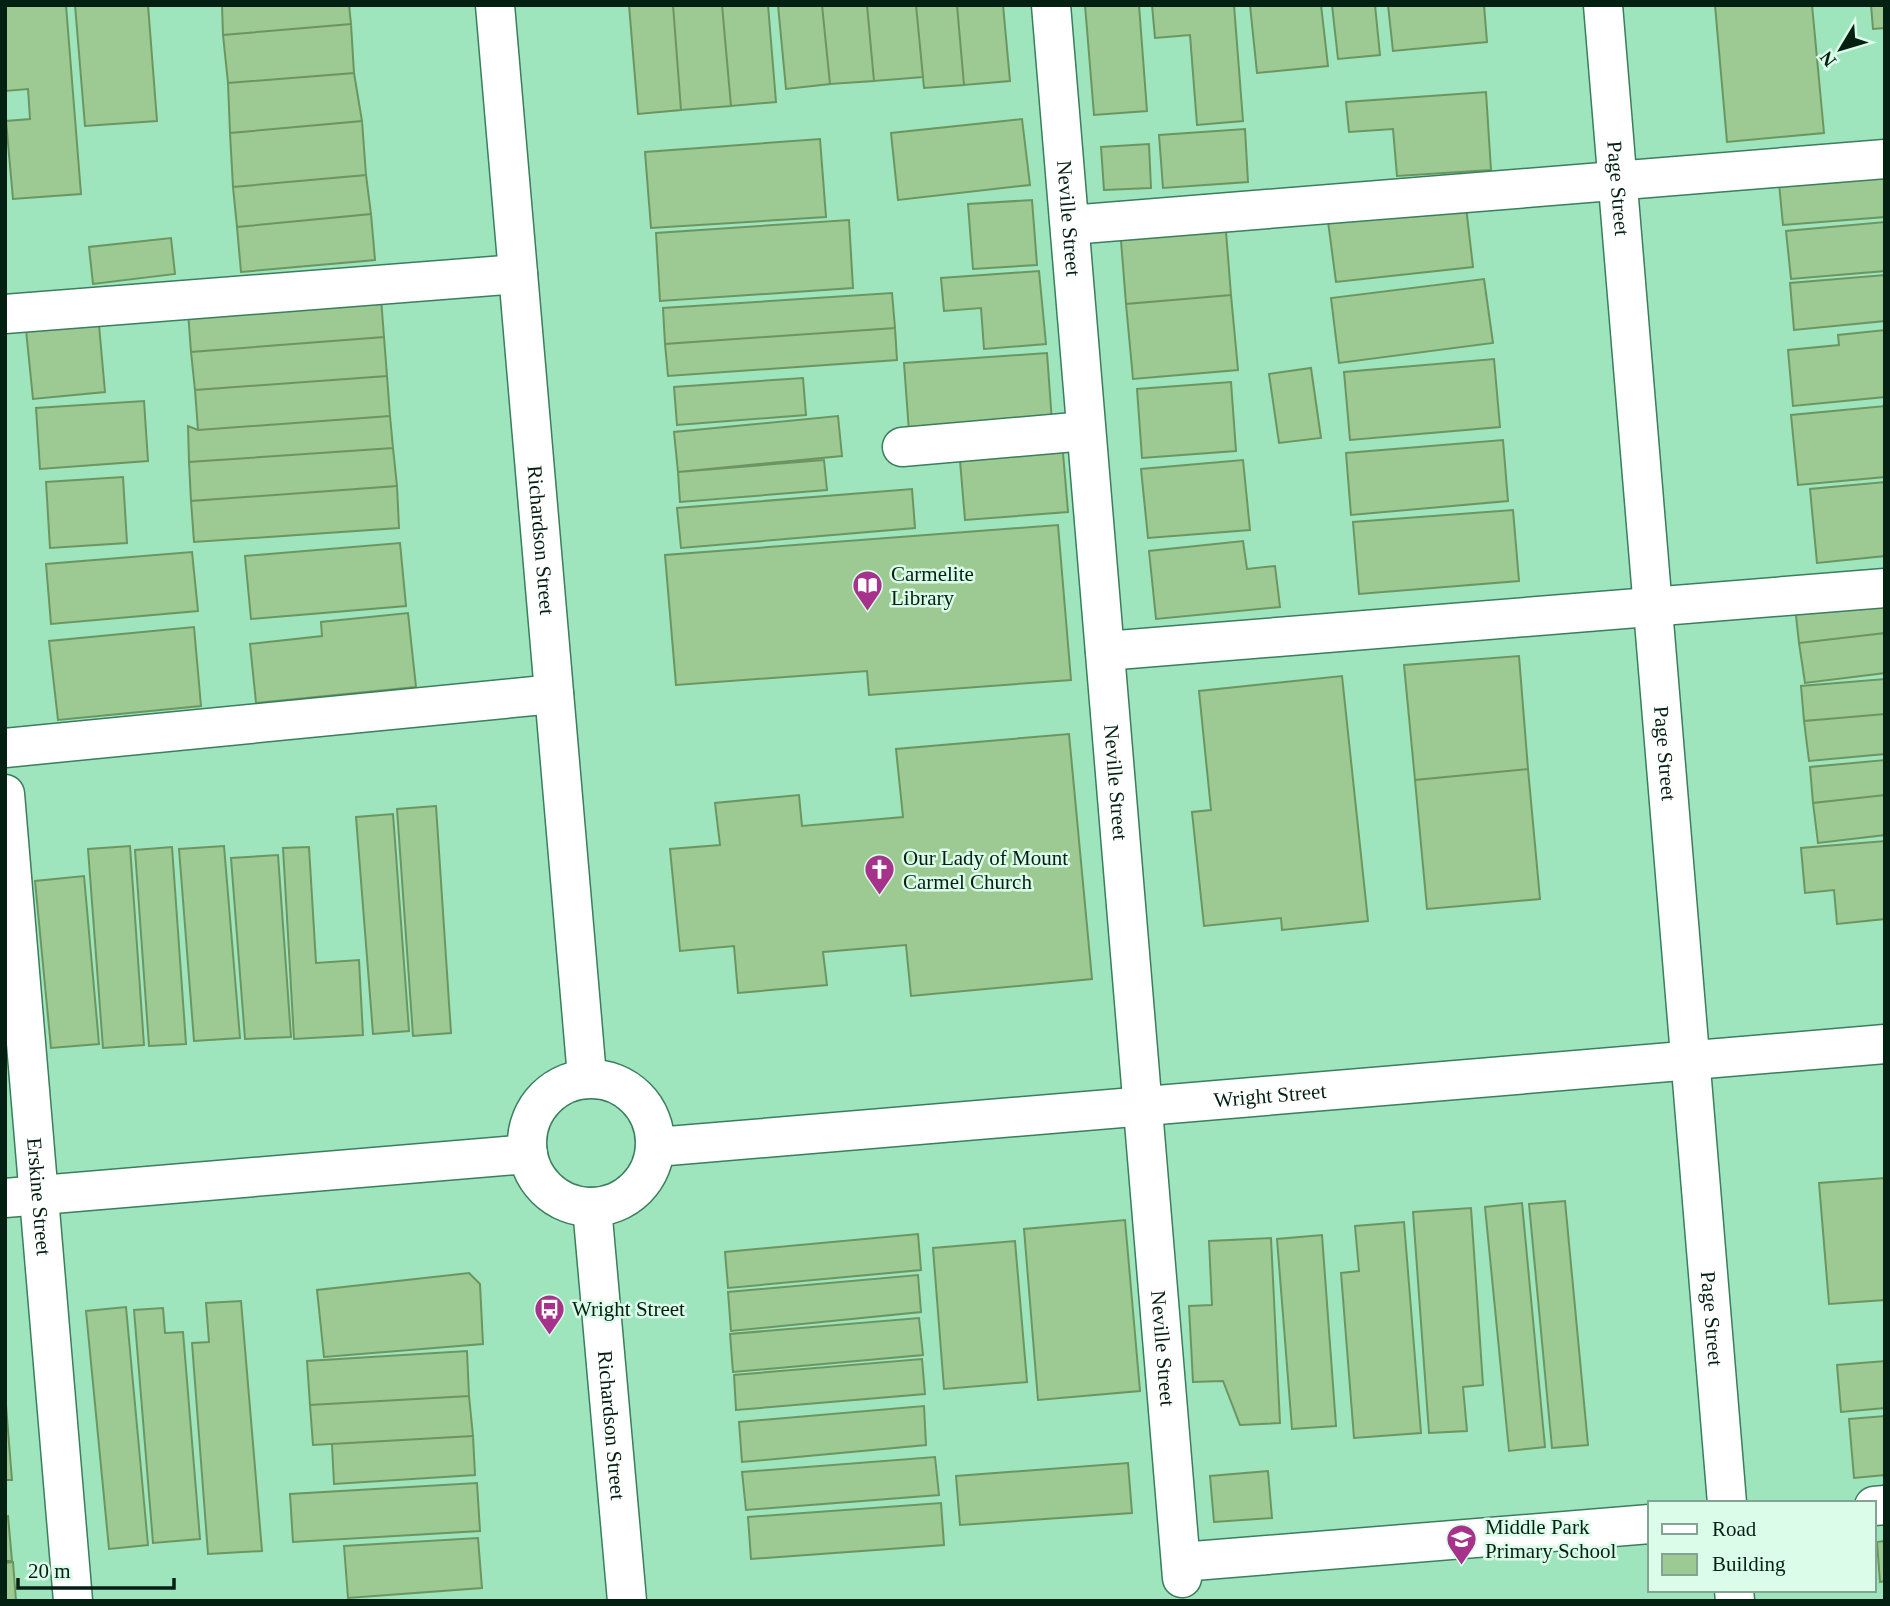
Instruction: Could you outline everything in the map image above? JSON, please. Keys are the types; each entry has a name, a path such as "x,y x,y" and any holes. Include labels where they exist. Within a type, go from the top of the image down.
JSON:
{"street":[{"name":"Richardson Street","path":"495,5 587,1077"},
{"name":"Neville Street","path":"1051,5 1181,1570 1648,1524"},
{"name":"Page Street","path":"1603,5 1727,1501"},
{"path":"1070,225 1885,159"},
{"path":"5,314 518,274"},
{"path":"902,447 1086,431"},
{"path":"1105,651 1885,588"},
{"path":"5,748 554,694"},
{"name":"Erskine Street","path":"5,794 22,1196 74,1601"},
{"name":"Wright Street","path":"656,1147 1885,1044"},
{"path":"587,1077 613,1083 631,1092 645,1108 653,1126 656,1147 649,1170 635,1190 615,1203 592,1207 573,1205 557,1197 534,1171 528,1154 532,1117 543,1101 557,1089 587,1077"},
{"path":"22,1196 528,1154"},
{"name":"Richardson Street","path":"592,1207 627,1601"}],"building":[{"path":"5,5 66,5 81,194 13,199 6,121 30,119 28,89 5,91"},
{"path":"75,5 148,5 157,121 85,126"},
{"path":"222,5 349,5 351,24 223,35"},
{"path":"629,5 673,5 681,110 638,114"},
{"path":"673,5 722,5 731,106 681,110"},
{"path":"722,5 768,5 776,102 731,106"},
{"path":"778,5 822,5 830,84 786,89"},
{"path":"822,5 867,5 874,81 830,84"},
{"path":"867,5 916,5 923,77 874,81"},
{"path":"916,5 957,5 964,85 924,88"},
{"path":"957,5 1003,5 1010,81 964,85"},
{"path":"1085,5 1139,5 1147,111 1094,115"},
{"path":"1152,5 1234,5 1243,121 1197,125 1190,35 1155,38"},
{"path":"1250,5 1321,5 1328,66 1257,73"},
{"path":"1332,5 1375,5 1380,55 1338,59"},
{"path":"1388,5 1484,5 1487,42 1393,51"},
{"path":"1715,5 1812,5 1824,133 1727,142"},
{"path":"1871,5 1885,5 1885,28 1873,29"},
{"path":"351,24 354,73 228,83 223,35"},
{"path":"354,73 362,121 230,133 228,83"},
{"path":"1486,92 1491,170 1397,176 1393,129 1349,132 1346,102"},
{"path":"1022,119 1030,185 898,200 891,133"},
{"path":"362,121 366,175 233,187 230,133"},
{"path":"1245,129 1248,182 1163,188 1159,135"},
{"path":"820,139 826,217 651,228 645,152"},
{"path":"1149,144 1151,188 1104,190 1101,147"},
{"path":"1885,165 1885,217 1783,225 1778,173"},
{"path":"366,175 371,214 237,227 233,187"},
{"path":"1465,198 1473,267 1336,282 1327,214"},
{"path":"1032,200 1037,265 973,269 968,204"},
{"path":"371,214 375,260 241,272 237,227"},
{"path":"1225,219 1231,295 1126,304 1120,228"},
{"path":"849,220 853,288 660,301 656,233"},
{"path":"1885,222 1885,271 1791,279 1786,231"},
{"path":"171,238 175,274 93,284 89,247"},
{"path":"1039,271 1046,344 984,349 981,308 944,311 941,278"},
{"path":"1885,275 1885,321 1794,330 1790,283"},
{"path":"1484,279 1493,343 1339,363 1331,298"},
{"path":"892,293 895,328 665,344 663,308"},
{"path":"1231,295 1238,370 1133,379 1126,304"},
{"path":"381,298 384,337 191,352 188,312"},
{"path":"98,314 105,392 33,399 25,320"},
{"path":"895,328 897,360 668,376 665,344"},
{"path":"1885,330 1885,397 1793,406 1788,350 1839,345 1838,335"},
{"path":"384,337 387,376 195,390 191,352"},
{"path":"1047,353 1052,422 909,432 904,363"},
{"path":"1494,359 1500,427 1350,440 1344,372"},
{"path":"1311,368 1321,438 1279,443 1269,374"},
{"path":"387,376 390,416 198,430 195,390"},
{"path":"803,378 806,415 677,425 674,387"},
{"path":"1231,382 1236,451 1142,458 1137,389"},
{"path":"144,401 148,461 40,469 36,408"},
{"path":"1885,406 1885,477 1798,485 1791,415"},
{"path":"390,416 393,448 189,462 188,426 198,430"},
{"path":"838,416 842,456 678,472 674,432"},
{"path":"1503,440 1508,501 1351,515 1346,453"},
{"path":"1062,441 1068,512 965,520 959,449"},
{"path":"393,448 397,486 191,501 189,462"},
{"path":"824,460 827,490 680,502 678,472"},
{"path":"1243,460 1250,530 1148,538 1141,469"},
{"path":"123,477 127,543 50,548 46,482"},
{"path":"1885,482 1885,556 1817,563 1810,489"},
{"path":"397,486 399,528 194,542 191,501"},
{"path":"912,489 915,528 681,548 677,508"},
{"path":"1513,510 1519,581 1359,594 1353,522"},
{"name":"Carmelite Library","path":"1058,525 1071,680 869,695 867,671 676,685 665,555"},
{"path":"1243,541 1247,569 1275,566 1280,607 1156,619 1149,551"},
{"path":"400,543 406,606 251,619 245,556"},
{"path":"192,552 198,611 51,624 46,564"},
{"path":"1885,595 1885,633 1799,643 1795,606"},
{"path":"408,613 416,687 256,703 250,644 322,636 321,622"},
{"path":"194,627 201,706 58,720 49,641"},
{"path":"1885,633 1885,673 1805,683 1799,643"},
{"path":"1519,656 1528,769 1415,780 1404,665"},
{"path":"1342,676 1368,921 1282,930 1281,918 1204,926 1192,812 1211,810 1199,691"},
{"path":"1885,679 1885,714 1804,721 1801,686"},
{"path":"1885,714 1885,754 1809,761 1804,721"},
{"name":"Our Lady of Mount Carmel Church","path":"1069,734 1092,979 911,996 906,945 823,952 827,985 738,993 734,946 680,951 670,849 720,845 715,803 799,795 802,826 903,817 896,749"},
{"path":"1885,760 1885,795 1813,803 1810,767"},
{"path":"1528,769 1540,899 1427,909 1415,780"},
{"path":"1885,795 1885,835 1818,843 1813,803"},
{"path":"436,806 451,1033 413,1036 397,809"},
{"path":"393,814 409,1031 373,1034 356,817"},
{"path":"1885,841 1885,919 1837,924 1834,890 1805,893 1801,848"},
{"path":"130,846 144,1045 103,1048 88,849"},
{"path":"224,846 240,1038 194,1041 179,849"},
{"path":"172,847 186,1044 149,1046 135,850"},
{"path":"309,847 316,963 359,960 363,1035 294,1039 283,848"},
{"path":"278,855 291,1037 245,1039 231,858"},
{"path":"84,876 99,1044 51,1048 35,881"},
{"path":"1885,1178 1885,1300 1829,1304 1819,1183"},
{"path":"1565,1201 1588,1445 1552,1448 1529,1204"},
{"path":"1522,1203 1545,1447 1509,1451 1485,1207"},
{"path":"1471,1208 1483,1385 1463,1387 1467,1431 1429,1433 1413,1212"},
{"path":"1125,1220 1140,1391 1038,1400 1024,1229"},
{"path":"1404,1222 1421,1433 1354,1438 1341,1273 1359,1271 1355,1226"},
{"path":"918,1234 921,1270 728,1288 725,1252"},
{"path":"1322,1235 1336,1426 1292,1429 1277,1239"},
{"path":"1271,1238 1280,1423 1240,1425 1223,1381 1193,1382 1189,1306 1212,1305 1209,1241"},
{"path":"1015,1241 1027,1382 944,1389 933,1248"},
{"path":"469,1273 480,1284 483,1344 324,1357 317,1290"},
{"path":"918,1275 921,1312 731,1331 728,1292"},
{"path":"241,1301 262,1551 208,1554 192,1343 209,1342 206,1303"},
{"path":"126,1307 148,1545 109,1549 86,1311"},
{"path":"163,1308 165,1333 183,1332 200,1539 153,1543 134,1310"},
{"path":"919,1318 923,1355 733,1372 730,1334"},
{"path":"467,1351 469,1396 310,1405 307,1361"},
{"path":"922,1359 925,1394 736,1410 734,1375"},
{"path":"1885,1361 1885,1408 1841,1412 1837,1365"},
{"path":"5,1393 12,1480 5,1480"},
{"path":"469,1396 473,1436 313,1445 310,1405"},
{"path":"924,1406 926,1445 742,1462 739,1422"},
{"path":"1885,1416 1885,1475 1854,1478 1849,1419"},
{"path":"473,1436 475,1475 334,1484 332,1444"},
{"path":"935,1457 939,1495 746,1510 742,1472"},
{"path":"1128,1463 1132,1513 960,1525 956,1476"},
{"path":"1268,1471 1272,1518 1214,1522 1210,1476"},
{"path":"477,1483 480,1531 293,1542 290,1494"},
{"path":"941,1503 944,1545 751,1559 748,1517"},
{"path":"8,1516 12,1561 5,1561 5,1517"},
{"path":"478,1538 482,1588 348,1598 344,1546"},
{"path":"1885,1541 1885,1581 1880,1582 1877,1542"},
{"path":"13,1562 16,1601 5,1601 5,1563"}],"place":[{"name":"Carmelite Library","path":"868,613"},
{"name":"Our Lady of Mount Carmel Church","path":"880,897"},
{"name":"Wright Street","path":"549,1336"},
{"name":"Middle Park Primary School","path":"1462,1566"}]}
